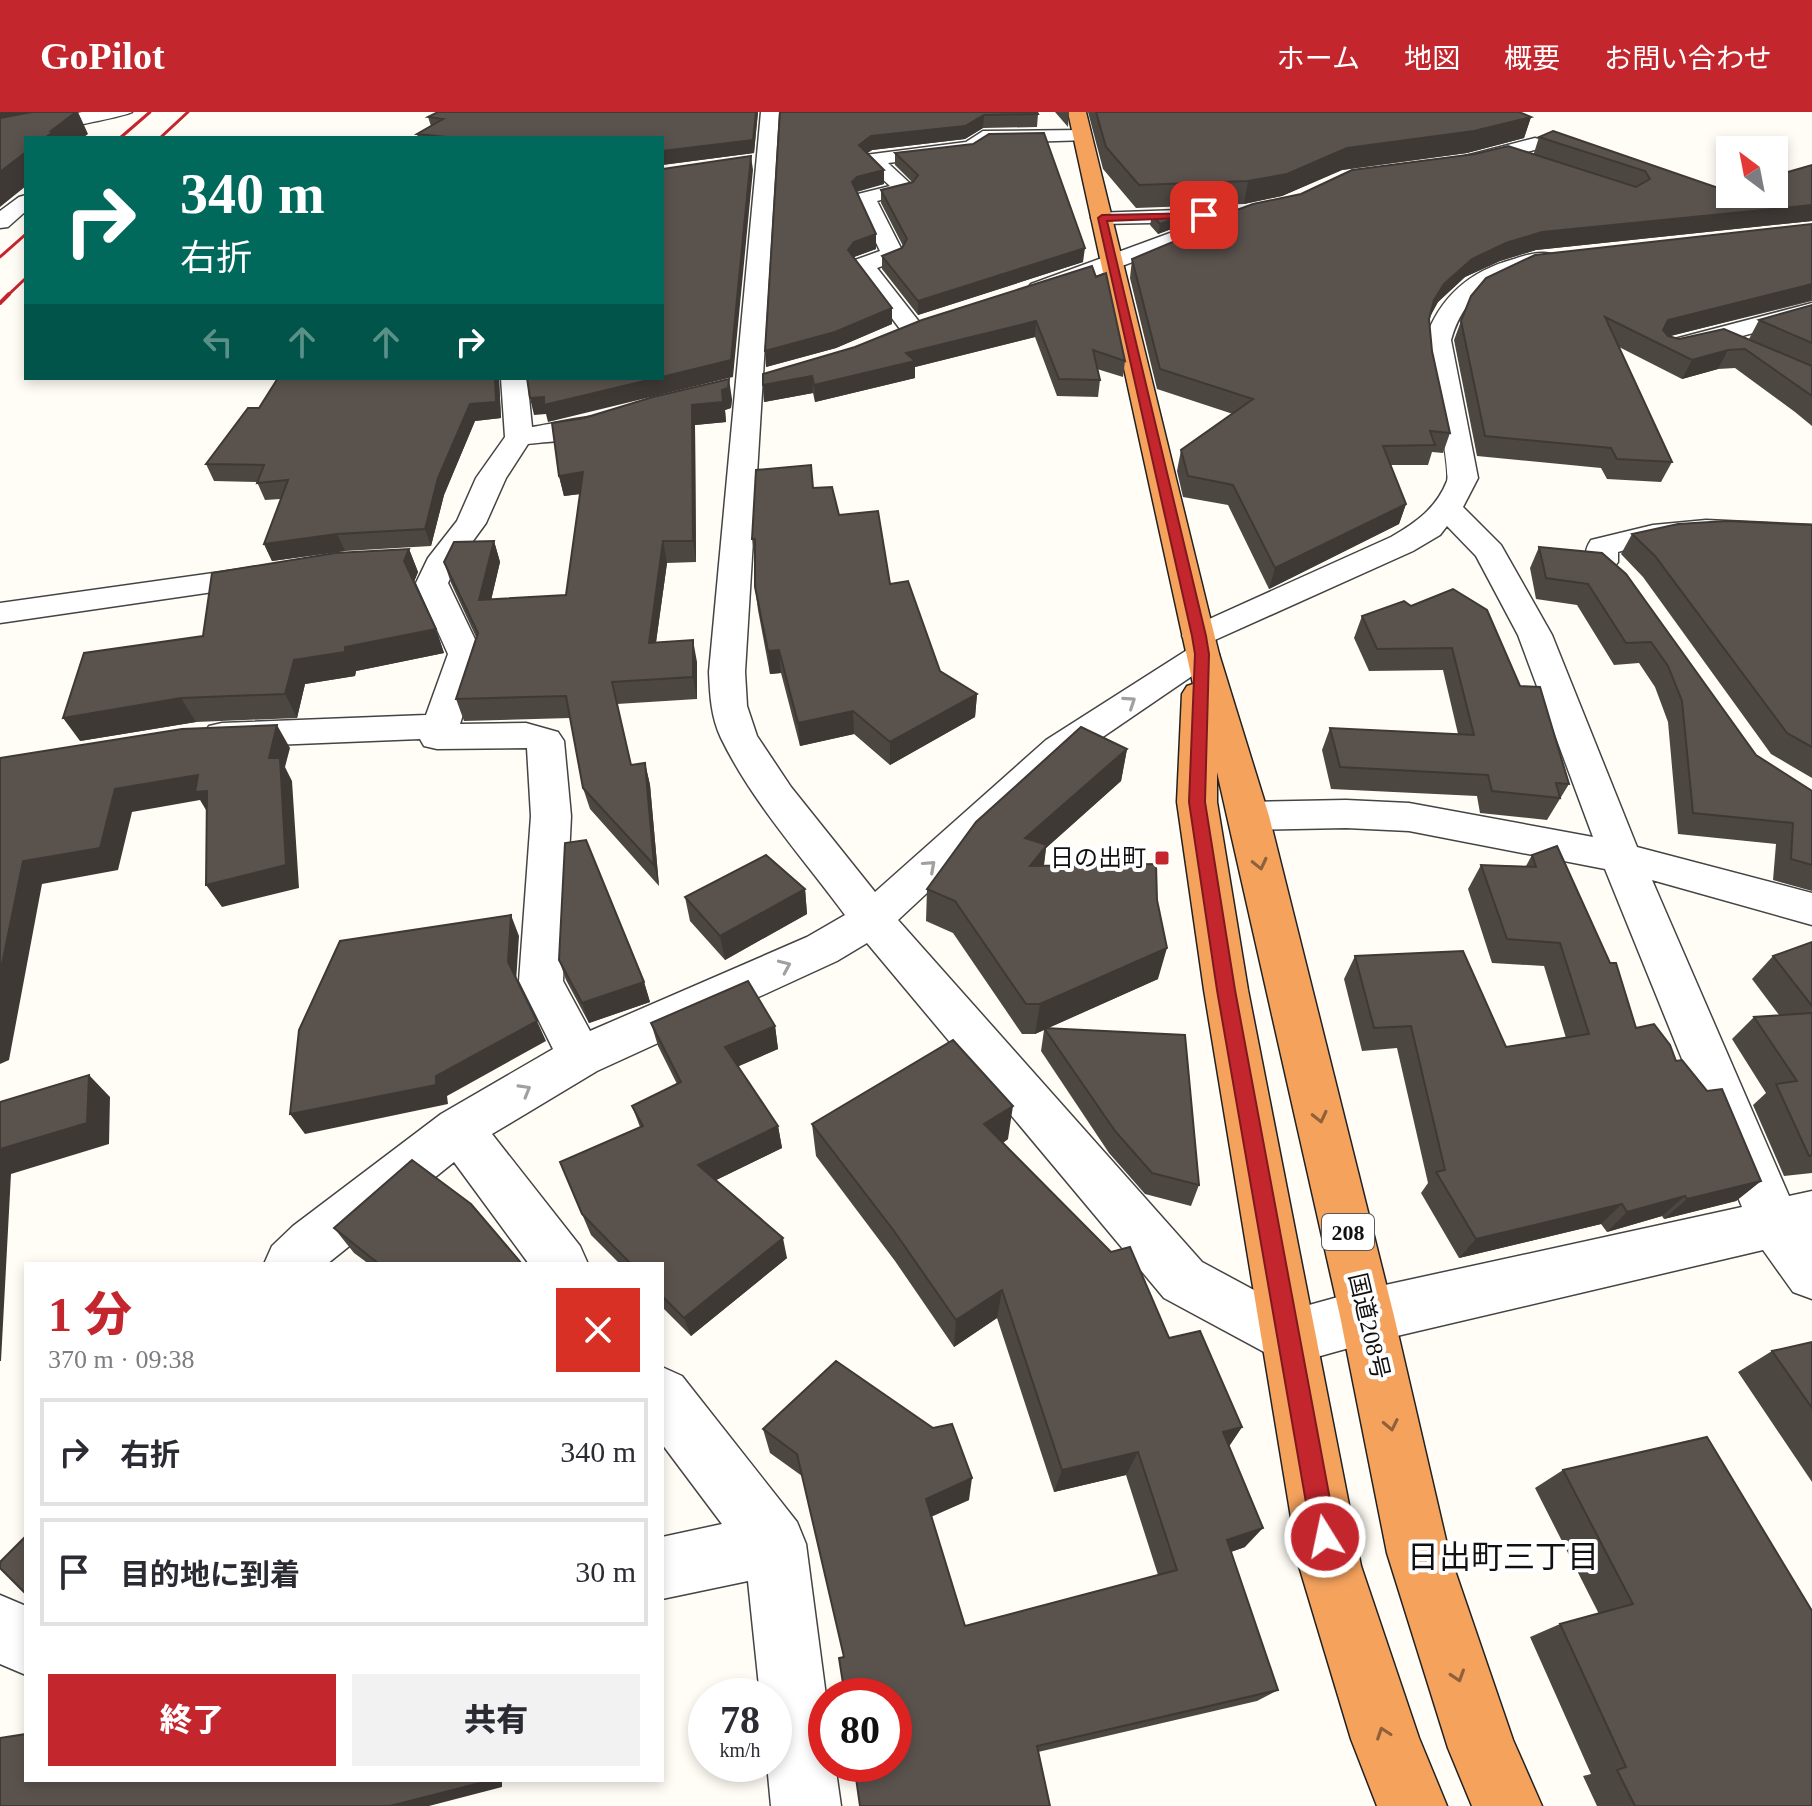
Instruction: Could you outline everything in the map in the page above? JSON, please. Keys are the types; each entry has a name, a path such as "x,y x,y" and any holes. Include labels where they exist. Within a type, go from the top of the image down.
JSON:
{"highway":[{"name":"国道208号","path":"1080,124 1200,645 1249,816 1367,1316 1418,1553 1482,1748 1507,1806"},
{"name":"国道208号","path":"1200,645 1197,802 1226,990 1288,1338 1330,1566 1385,1739 1412,1806"}],"street":[{"path":"0,135 70,119 125,112"},
{"path":"100,136 125,112"},
{"path":"770,112 727,672 729,706 739,737 777,796 872,919 1183,1280 1288,1338 1367,1316 1794,1220"},
{"path":"885,339 923,324 863,265 893,254 865,198 905,188 872,159 972,147 983,137 1080,124"},
{"path":"1441,165 1504,153 1534,153"},
{"path":"740,164 768,160"},
{"path":"0,222 24,203"},
{"path":"1018,295 1113,264 1244,213 1102,218"},
{"path":"293,1262 312,1243 458,1129 580,1057 822,949 872,919 1059,749 1200,645 1429,528 1447,508 1463,478 1438,340 1442,319 1453,301 1477,283 1503,270 1567,256"},
{"path":"1669,347 1812,310"},
{"path":"1717,337 1744,350"},
{"path":"514,380 519,437 491,478 471,523 430,559 432,583 465,654 437,737 526,735 545,741 551,816 541,981 580,1057"},
{"path":"519,437 588,428 632,413"},
{"path":"1447,508 1490,552 1535,635 1621,857 1794,1220 1812,1274"},
{"path":"1629,586 1588,561 1602,547 1630,537 1700,529 1755,528 1812,534"},
{"path":"1490,552 1532,556"},
{"path":"0,613 298,571"},
{"path":"181,740 264,733 441,726"},
{"path":"1249,816 1346,814 1409,817 1621,857 1812,909"},
{"path":"458,1129 559,1262"},
{"path":"664,1399 775,1544 806,1806"},
{"path":"664,1568 775,1544"},
{"path":"0,1627 24,1642"}],"building":[{"path":"32,112 76,112 48,136 24,136 24,154 0,172 0,118"},
{"path":"438,112 756,112 753,140 664,151 664,136 417,134 443,119 428,117"},
{"path":"780,112 1038,114 984,115 965,126 871,136 859,145 884,170 857,177 852,182 876,234 854,242 848,250 892,308 835,332 765,351"},
{"path":"1096,112 1519,112 1531,117 1474,131 1347,148 1287,174 1248,181 1139,185 1106,147"},
{"path":"1553,131 1716,187 1716,208 1782,208 1542,232 1506,243 1472,259 1444,284 1434,300 1429,319 1432,351 1450,433 1430,431 1435,445 1383,446 1406,504 1275,568 1233,485 1188,476 1181,450 1253,399 1160,369 1132,259 1180,239 1174,233 1253,204 1301,194 1352,170 1475,154 1508,146 1636,187 1650,179 1645,171 1539,137"},
{"path":"1044,133 1085,248 918,301 882,256 902,248 907,239 881,190 913,182 918,175 895,153 973,144 989,134"},
{"path":"751,156 731,360 664,377 664,169"},
{"path":"1812,165 1812,205 1788,207 1788,172"},
{"path":"1187,214 1160,224 1152,215"},
{"path":"1812,224 1812,284 1668,320 1663,330 1668,336 1679,339 1724,329 1812,366 1812,396 1745,349 1728,350 1692,360 1605,317 1672,462 1617,459 1611,448 1485,436 1461,321 1471,296 1486,278 1535,255"},
{"path":"1092,266 1096,277 1106,273 1125,361 1093,350 1100,380 1059,379 1036,321 906,353 915,361 814,385 812,376 763,385 763,374 855,347 922,320"},
{"path":"1812,305 1812,343 1759,320"},
{"path":"729,379 728,388 722,390 723,402 692,405 693,541 663,541 649,643 693,640 693,677 612,682 631,765 645,763 654,865 583,788 566,696 456,699 478,633 444,562 454,542 494,541 479,600 566,595 583,472 559,476 552,423 584,418"},
{"path":"277,380 495,380 496,402 470,404 438,478 425,529 337,534 264,544 288,480 257,483 264,465 206,464 248,408 259,408"},
{"path":"527,380 649,380 544,405 544,397 530,398"},
{"path":"811,465 813,488 832,487 839,515 878,511 890,584 908,581 940,671 977,694 890,742 853,711 798,723 779,650 768,651 755,587 755,539 752,539 756,470"},
{"path":"1727,521 1812,525 1812,747 1787,733 1655,556 1632,534 1678,524"},
{"path":"1539,547 1602,553 1626,574 1756,755 1812,791 1812,865 1791,859 1793,823 1693,813 1682,701 1668,666 1651,642 1626,643 1588,584 1546,578"},
{"path":"409,549 404,561 436,629 345,647 345,652 294,660 285,694 181,698 63,718 84,653 203,636 212,573 335,553"},
{"path":"1453,589 1487,610 1520,686 1540,687 1569,784 1556,783 1560,798 1492,791 1488,775 1340,767 1330,728 1474,735 1452,648 1377,649 1362,616 1404,601 1411,606"},
{"path":"277,725 269,758 280,758 286,865 206,885 207,791 195,792 198,775 115,789 100,848 23,861 0,974 0,758 182,729"},
{"path":"1081,727 1127,749 1025,838 1047,845 1030,866 1156,864 1157,900 1167,948 1040,1004 1026,1004 955,901 927,889 976,822"},
{"path":"586,840 644,982 582,1003 559,960 565,843"},
{"path":"1557,846 1610,963 1616,963 1636,1028 1654,1024 1670,1045 1676,1061 1682,1060 1707,1091 1722,1089 1761,1181 1687,1199 1685,1196 1627,1212 1622,1204 1476,1239 1436,1172 1445,1170 1411,1026 1374,1028 1355,956 1463,951 1506,1047 1589,1034 1560,943 1507,939 1481,865 1536,867 1532,855"},
{"path":"766,855 805,889 720,936 685,897"},
{"path":"511,915 508,962 537,1021 436,1076 436,1085 290,1114 299,1030 340,941"},
{"path":"1812,942 1812,1006 1773,956"},
{"path":"748,981 775,1026 725,1047 778,1126 698,1165 783,1238 684,1318 664,1298 664,1262 629,1262 582,1214 560,1162 643,1126 632,1106 681,1082 651,1023"},
{"path":"1812,1013 1812,1155 1809,1156 1776,1084 1797,1081 1754,1017"},
{"path":"1044,1028 1185,1035 1199,1185 1152,1173 1115,1131"},
{"path":"953,1040 1013,1106 984,1124 1111,1252 1130,1247 1169,1338 1200,1331 1242,1427 1223,1432 1263,1528 1227,1540 1278,1690 1037,1746 1050,1806 860,1806 857,1782 912,1782 912,1678 842,1678 839,1658 844,1657 797,1454 763,1429 836,1361 933,1428 952,1424 972,1478 926,1499 965,1626 1177,1570 1138,1452 1062,1470 1002,1290 956,1320 894,1231 812,1124"},
{"path":"89,1075 87,1123 0,1149 0,1102"},
{"path":"412,1160 471,1204 520,1262 376,1262 334,1228"},
{"path":"1812,1342 1812,1408 1772,1351"},
{"path":"1707,1437 1812,1611 1812,1806 1635,1806 1617,1770 1626,1767 1560,1624 1633,1604 1563,1470"},
{"path":"24,1538 24,1592 0,1568 0,1562"},
{"path":"24,1734 24,1782 484,1782 390,1806 0,1806 0,1738"}],"railway":[{"path":"122,136 150,112"},
{"path":"162,136 188,112"},
{"path":"0,257 24,236"},
{"path":"7,296 24,280"},
{"path":"0,303 7,296"}],"place":[{"name":"日の出町","path":"1162,858"}],"district":[{"name":"日出町三丁目","path":"1503,1557"}],"route":[{"path":"1204,215 1102,218 1199,636 1202,654 1197,802 1226,990 1325,1537"}]}
